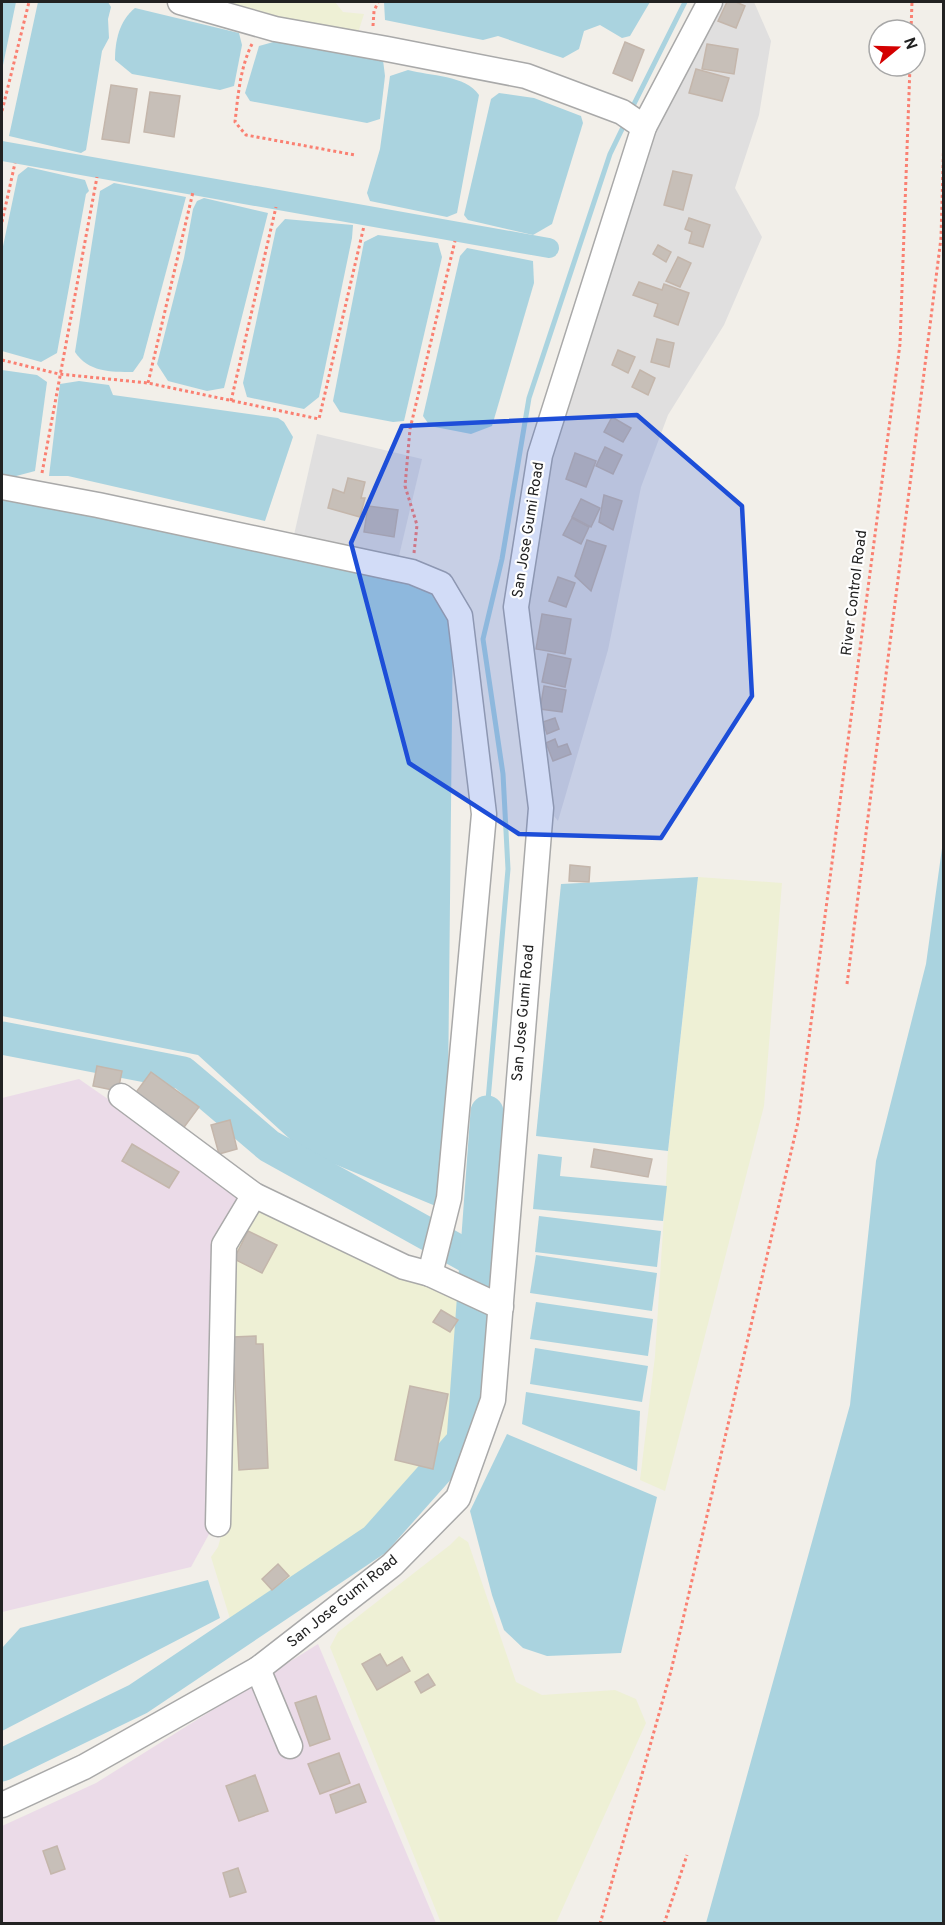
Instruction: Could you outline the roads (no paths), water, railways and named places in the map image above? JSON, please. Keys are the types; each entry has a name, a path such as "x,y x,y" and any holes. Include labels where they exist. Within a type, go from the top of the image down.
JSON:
{"street":[{"path":"180,2 274,29 387,48 526,76 634,120"},
{"name":"San Jose Gumi Road","path":"2,1805 84,1767 258,1669 392,1565 458,1498 493,1400 541,808 516,608 540,455 634,120 710,2"},
{"path":"2,487 412,572 441,584 460,616 484,814 449,1198 430,1274"},
{"path":"121,1096 254,1196 404,1267 430,1274 501,1307"},
{"path":"218,1524 224,1245 254,1196"},
{"path":"258,1669 290,1746"}],"water":[{"path":"2,2 16,2 2,70"},
{"path":"38,2 108,2 111,7 108,19 109,38 102,51 86,150 81,153 9,136"},
{"path":"384,2 650,2 630,36 622,38 600,25 584,31 579,49 563,58 498,36 483,40 385,20"},
{"path":"135,8 239,33 242,45 234,86 220,90 132,74 115,60 115,53 122,25"},
{"path":"277,41 383,60 385,76 380,119 367,123 250,101 245,93 259,46"},
{"path":"408,70 457,80 473,88 479,95 457,213 447,217 370,201 367,193 380,149 390,76"},
{"path":"499,93 534,98 581,116 583,123 552,224 533,235 468,220 464,215 491,99"},
{"path":"28,167 85,180 89,191 86,194 57,353 41,362 2,351 2,251 18,175"},
{"path":"114,183 186,197 143,358 133,372 100,370 86,364 75,352 100,191"},
{"path":"204,198 268,213 224,388 207,391 168,381 157,364 184,258 193,209 197,201"},
{"path":"285,219 353,225 319,397 304,409 247,397 243,383 276,229"},
{"path":"378,235 438,243 442,257 404,421 393,422 340,412 333,401 364,242"},
{"path":"467,248 533,261 534,283 492,426 471,434 430,426 423,416 460,256"},
{"path":"2,370 37,375 47,382 35,471 5,479 2,479"},
{"path":"79,381 109,385 113,395 278,418 284,422 293,437 265,521 68,476 49,476 60,384"},
{"path":"2,498 411,581 434,591 453,622 447,1182 438,1207 303,1151 198,1055 2,1016"},
{"path":"943,841 943,1923 706,1923 850,1405 876,1161 926,964"},
{"path":"698,877 668,1151 536,1136 561,884"},
{"path":"538,1154 562,1157 560,1176 667,1186 663,1221 533,1209"},
{"path":"539,1216 661,1231 657,1267 535,1252"},
{"path":"536,1255 657,1273 652,1311 530,1293"},
{"path":"536,1302 653,1319 648,1356 530,1339"},
{"path":"535,1348 648,1366 642,1402 530,1384"},
{"path":"526,1392 640,1411 637,1471 522,1424"},
{"path":"507,1434 657,1497 621,1653 547,1656 523,1648 504,1630 492,1595 470,1511"},
{"path":"208,1580 220,1618 2,1731 2,1648 20,1628"}],"waterway":[{"path":"631,110 685,2"},
{"path":"487,1112 508,869 503,774 483,639 502,559 529,398 610,154 626,121"},
{"path":"2,151 549,248"},
{"path":"2,1038 183,1073 269,1146 476,1261"},
{"path":"2,1765 138,1699 375,1540 463,1441 487,1112"}]}
